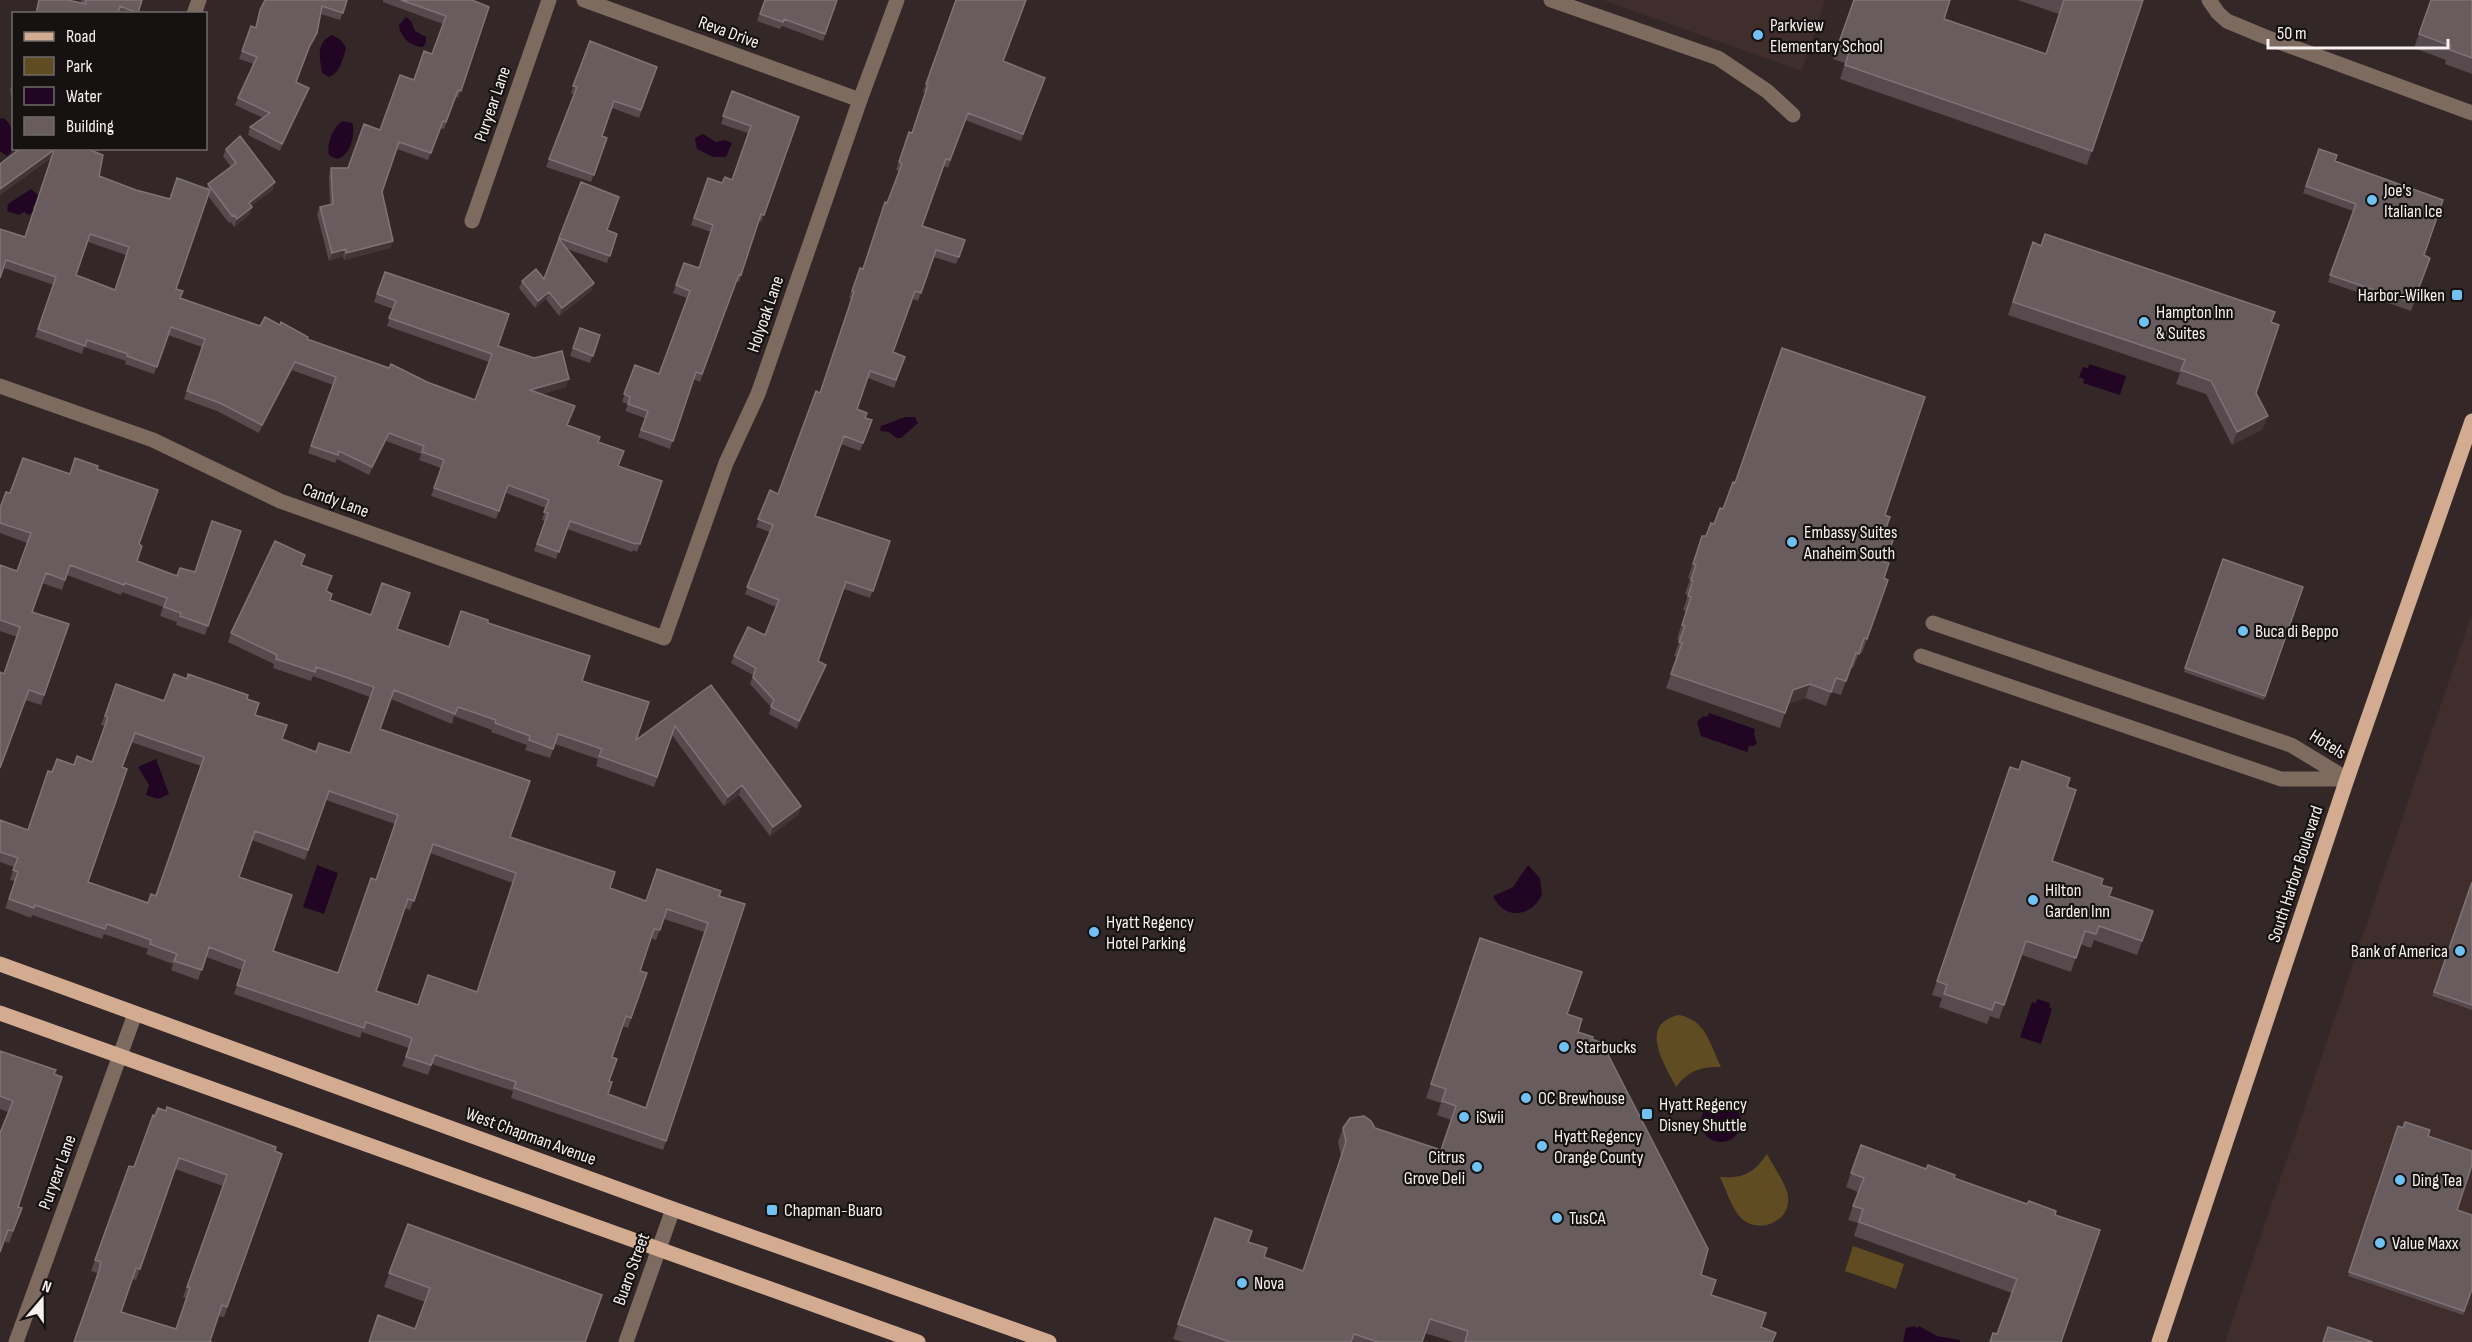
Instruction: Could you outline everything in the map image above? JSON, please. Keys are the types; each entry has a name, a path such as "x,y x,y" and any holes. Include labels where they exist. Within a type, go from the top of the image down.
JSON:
{"main road":[{"name":"South Harbor Boulevard","path":"2159,1342 2347,780 2472,421"},
{"name":"West Chapman Avenue","path":"0,964 673,1209 1050,1342"},
{"path":"0,1012 918,1342"}],"street":[{"name":"Puryear Lane","path":"472,221 549,0"},
{"name":"Reva Drive","path":"584,0 860,100"},
{"name":"Holyoak Lane","path":"664,638 726,464 758,394 897,0"},
{"path":"1551,0 1718,58 1767,91 1793,115"},
{"path":"2209,0 2218,13 2228,21 2472,113"},
{"name":"Candy Lane","path":"0,386 153,440 280,501 664,638"},
{"name":"Hotels","path":"1933,623 2291,745 2347,780"},
{"name":"Hotels","path":"1921,656 2281,779 2347,780"},
{"name":"Puryear Lane","path":"16,1342 135,1014"},
{"name":"Buaro Street","path":"626,1342 673,1209"}],"shaded area":[{"name":"Parkview Elementary School","path":"1603,0 1825,0 1802,71"},
{"path":"2472,613 2472,1342 2225,1342"}],"green space":[{"path":"1679,1015 1695,1022 1706,1034 1721,1067 1707,1067 1696,1071 1685,1077 1676,1087 1661,1057 1657,1036 1659,1027 1666,1020"},
{"path":"1767,1154 1785,1187 1788,1201 1782,1216 1775,1222 1759,1226 1750,1224 1738,1215 1720,1177 1735,1177 1748,1173"},
{"path":"1853,1246 1904,1264 1896,1289 1845,1271"}],"water":[{"path":"406,17 411,21 415,31 426,37 423,47 410,43 401,34 399,25"},
{"path":"332,35 341,40 346,48 338,69 329,77 322,73 320,51 323,42"},
{"path":"0,119 7,121 12,133 12,151 7,156 0,151"},
{"path":"343,121 352,123 353,135 349,149 340,158 335,158 329,155 329,141 333,131"},
{"path":"703,134 716,142 724,140 732,143 726,157 713,157 697,149 695,138"},
{"path":"31,189 39,196 37,204 33,206 33,212 29,215 24,212 19,215 7,211 8,204"},
{"path":"2089,364 2126,376 2120,395 2083,383 2084,379 2079,377 2083,367 2088,368"},
{"path":"905,417 915,417 918,423 901,438 896,438 889,432 880,431 881,426"},
{"path":"1709,713 1755,729 1754,735 1757,743 1749,746 1747,752 1701,736 1697,722"},
{"path":"156,759 169,794 158,799 146,795 149,785 138,767"},
{"path":"317,865 338,873 324,914 303,907"},
{"path":"1528,865 1540,878 1542,895 1537,903 1524,912 1510,912 1498,904 1493,896 1513,887"},
{"path":"2037,999 2050,1003 2049,1007 2052,1009 2041,1044 2020,1037 2032,1002 2036,1003"},
{"path":"1721,1102 1729,1103 1735,1108 1740,1114 1740,1130 1735,1136 1729,1141 1721,1142 1713,1141 1707,1136 1702,1130 1701,1122 1702,1114 1707,1108 1713,1103"},
{"path":"1914,1326 1917,1328 1919,1326 1937,1336 1960,1340 1960,1342 1903,1342 1906,1328"}],"building":[{"path":"39,0 68,0 86,4 85,0 142,0 138,12 120,6 118,12 36,12"},
{"path":"265,0 347,0 343,13 322,6 317,33 296,82 309,88 282,144 250,127 270,113 238,98 257,57 242,51 251,26 256,28"},
{"path":"401,0 472,0 489,7 461,91 458,90 446,122 443,121 431,153 399,142 382,192 393,241 346,253 346,249 332,253 320,207 333,204 331,168 348,168 364,124 380,130 400,75 414,80 424,51 432,54 446,16"},
{"path":"765,0 837,0 825,34 784,19 783,22 760,14"},
{"path":"956,0 1026,0 1003,61 1045,78 1023,134 968,113 950,160 946,159 922,226 965,240 959,257 936,250 921,293 915,291 893,352 905,357 896,380 870,371 857,409 867,413 865,418 872,420 863,443 844,436 815,516 890,541 873,591 846,582 818,661 826,665 799,721 771,707 774,700 753,677 756,668 734,656 748,627 765,635 779,600 747,587 773,525 758,519 770,490 778,494 816,391 820,393 854,292 852,291 860,268 863,269 885,202 887,203 902,164 899,162 909,132 912,133 928,85 926,84"},
{"path":"1854,0 1950,0 1944,19 2046,54 2064,0 2143,0 2092,151 1845,65 1850,49 1838,45"},
{"path":"2431,0 2472,0 2472,58 2450,50 2451,46 2419,34"},
{"path":"590,41 657,67 641,110 614,101 602,136 607,138 594,175 549,159 577,87 573,86"},
{"path":"732,91 799,117 764,215 761,214 741,275 739,274 702,374 696,372 673,441 641,430 648,411 628,404 630,397 624,394 635,365 659,374 690,291 676,285 684,263 699,268 713,225 694,218 708,178 722,183 725,177 732,180 751,126 723,116"},
{"path":"240,136 275,182 249,203 252,207 237,219 234,215 232,216 208,184 236,163 226,149"},
{"path":"2319,149 2337,155 2335,161 2443,200 2424,255 2430,258 2413,303 2330,275 2356,204 2306,186"},
{"path":"18,150 54,150 0,189 0,164"},
{"path":"54,150 90,150 103,155 99,176 136,190 170,199 177,178 210,190 176,289 183,291 180,298 260,326 265,317 280,325 281,322 308,337 307,339 389,368 391,364 427,382 475,400 492,354 389,318 396,301 377,294 385,272 509,314 498,346 534,358 562,351 569,379 530,390 575,406 567,425 600,437 598,442 624,451 618,466 662,481 640,544 570,521 559,552 537,544 548,513 544,512 549,500 508,485 499,511 434,488 444,460 422,452 424,446 389,433 372,467 339,451 338,455 311,446 336,377 295,362 262,425 220,403 187,391 205,339 171,327 157,367 87,340 85,346 38,329 56,277 6,260 0,278 0,229 25,237","holes":["90,234 129,247 115,290 76,275"]},
{"path":"581,182 619,197 607,230 617,234 610,256 559,238"},
{"name":"Hampton Inn & Suites","path":"2045,234 2275,312 2271,322 2279,325 2256,393 2268,416 2237,432 2211,381 2181,370 2185,360 2013,302 2033,242 2041,246"},
{"path":"559,239 594,283 562,308 549,292 538,301 522,281 536,269 544,279"},
{"path":"580,328 600,335 593,356 573,348"},
{"name":"Embassy Suites Anaheim South","path":"1782,348 1925,397 1885,515 1890,517 1885,531 1895,535 1885,562 1889,563 1884,578 1888,580 1867,639 1864,638 1859,654 1856,653 1846,681 1836,678 1831,692 1810,684 1793,690 1785,713 1671,674 1682,643 1679,642 1685,626 1682,625 1691,597 1688,596 1696,565 1693,564 1702,536 1706,536 1711,523 1714,524 1720,508 1723,509 1733,482 1735,483"},
{"path":"23,458 70,474 75,458 98,466 97,469 158,490 139,544 142,546 137,561 177,576 180,568 195,572 212,521 241,531 208,626 180,616 181,613 164,607 167,598 70,565 65,580 46,573 32,612 69,624 44,695 29,690 0,768 0,672 4,674 20,627 0,620 0,565 17,571 31,533 0,523 0,508 6,492 10,493"},
{"path":"275,541 305,555 301,565 332,576 326,591 332,594 330,600 371,615 382,583 410,593 397,629 449,647 461,611 488,620 488,623 590,656 582,681 649,702 636,740 711,685 801,806 773,827 742,785 728,797 675,726 657,777 599,756 602,749 558,734 553,749 529,740 530,736 495,723 496,720 458,707 455,714 394,690 380,729 530,781 510,837 615,872 610,888 646,901 657,869 721,891 719,896 745,904 666,1141 514,1088 516,1082 435,1055 431,1065 406,1057 412,1038 366,1022 364,1028 237,985 245,961 209,947 202,970 174,961 177,954 150,944 151,940 107,924 105,929 35,905 34,908 9,899 18,872 13,870 18,858 0,852 0,820 28,830 48,771 52,772 57,759 74,765 77,756 92,762 108,717 105,716 116,684 164,701 174,674 187,679 188,674 248,695 247,699 259,703 255,715 287,725 282,739 316,752 319,743 350,753 374,687 316,667 315,672 276,659 277,655 231,633","holes":["135,733 204,757 156,896 151,894 148,903 88,882 127,769 122,767","329,791 398,815 376,880 371,878 338,973 273,951 292,895 239,877 255,831 308,850","433,844 516,873 477,992 428,975 418,1005 376,991 408,899 414,901","667,909 708,923 646,1108 608,1094 612,1082 609,1081 617,1059 612,1057 626,1016 631,1018 647,973 640,971 654,929 660,930"]},
{"name":"Buca di Beppo","path":"2223,559 2303,587 2265,696 2185,668"},
{"name":"Hilton Garden Inn","path":"2022,761 2070,778 2067,787 2076,790 2052,861 2103,879 2101,885 2112,888 2109,896 2153,911 2142,941 2099,926 2096,934 2085,931 2076,958 2026,941 2004,1005 1995,1002 1992,1010 1944,994 1947,985 1937,981 2010,767 2019,770"},
{"name":"Bank of America","path":"2472,882 2472,1005 2434,992"},
{"name":"Hyatt Regency Orange County","path":"1480,938 1582,972 1567,1014 1582,1019 1578,1032 1602,1043 1708,1249 1701,1275 1716,1280 1711,1295 1766,1313 1761,1327 1776,1333 1772,1342 1465,1342 1468,1331 1430,1319 1422,1342 1378,1342 1354,1334 1351,1342 1230,1342 1178,1324 1215,1218 1252,1231 1248,1242 1267,1248 1264,1257 1303,1271 1346,1142 1343,1128 1350,1118 1364,1116 1375,1128 1441,1150 1456,1106 1442,1101 1446,1089 1431,1084"},
{"path":"0,1051 56,1070 54,1074 62,1077 18,1207 22,1208 13,1231 8,1230 0,1252 0,1133 13,1101 0,1096"},
{"path":"167,1107 276,1147 275,1151 282,1154 227,1307 222,1305 210,1341 212,1342 74,1342 99,1271 101,1262 95,1260 129,1166 134,1167 153,1115 155,1116 158,1108 166,1111","holes":["179,1158 227,1175 187,1287 190,1288 176,1329 121,1312 136,1268 140,1269"]},
{"path":"2405,1122 2430,1130 2428,1136 2472,1151 2472,1165 2457,1210 2472,1215 2472,1289 2464,1311 2349,1272 2398,1126 2403,1128"},
{"path":"1861,1145 1926,1169 1928,1165 1955,1175 1954,1178 2027,1204 2029,1201 2056,1211 2055,1215 2100,1230 2061,1342 1990,1342 1993,1333 1997,1334 2017,1279 1859,1222 1863,1209 1853,1206 1864,1178 1851,1173"},
{"path":"408,1224 602,1295 585,1342 369,1342 378,1315 415,1329 430,1288 389,1273"},
{"path":"2328,1327 2373,1342 2323,1342"}],"place":[{"name":"Parkview Elementary School","path":"1758,35"},
{"name":"Joe's Italian Ice","path":"2372,200"},
{"name":"Harbor-Wilken","path":"2457,295"},
{"name":"Hampton Inn & Suites","path":"2144,322"},
{"name":"Embassy Suites Anaheim South","path":"1792,542"},
{"name":"Buca di Beppo","path":"2243,631"},
{"name":"Hilton Garden Inn","path":"2033,900"},
{"name":"Hyatt Regency Hotel Parking","path":"1094,932"},
{"name":"Bank of America","path":"2460,951"},
{"name":"Starbucks","path":"1564,1047"},
{"name":"OC Brewhouse","path":"1526,1098"},
{"name":"Hyatt Regency Disney Shuttle","path":"1647,1114"},
{"name":"iSwii","path":"1464,1117"},
{"name":"Hyatt Regency Orange County","path":"1542,1146"},
{"name":"Citrus Grove Deli","path":"1477,1167"},
{"name":"Ding Tea","path":"2400,1180"},
{"name":"Chapman-Buaro","path":"772,1210"},
{"name":"TusCA","path":"1557,1218"},
{"name":"Value Maxx","path":"2380,1243"},
{"name":"Nova","path":"1242,1283"}]}
